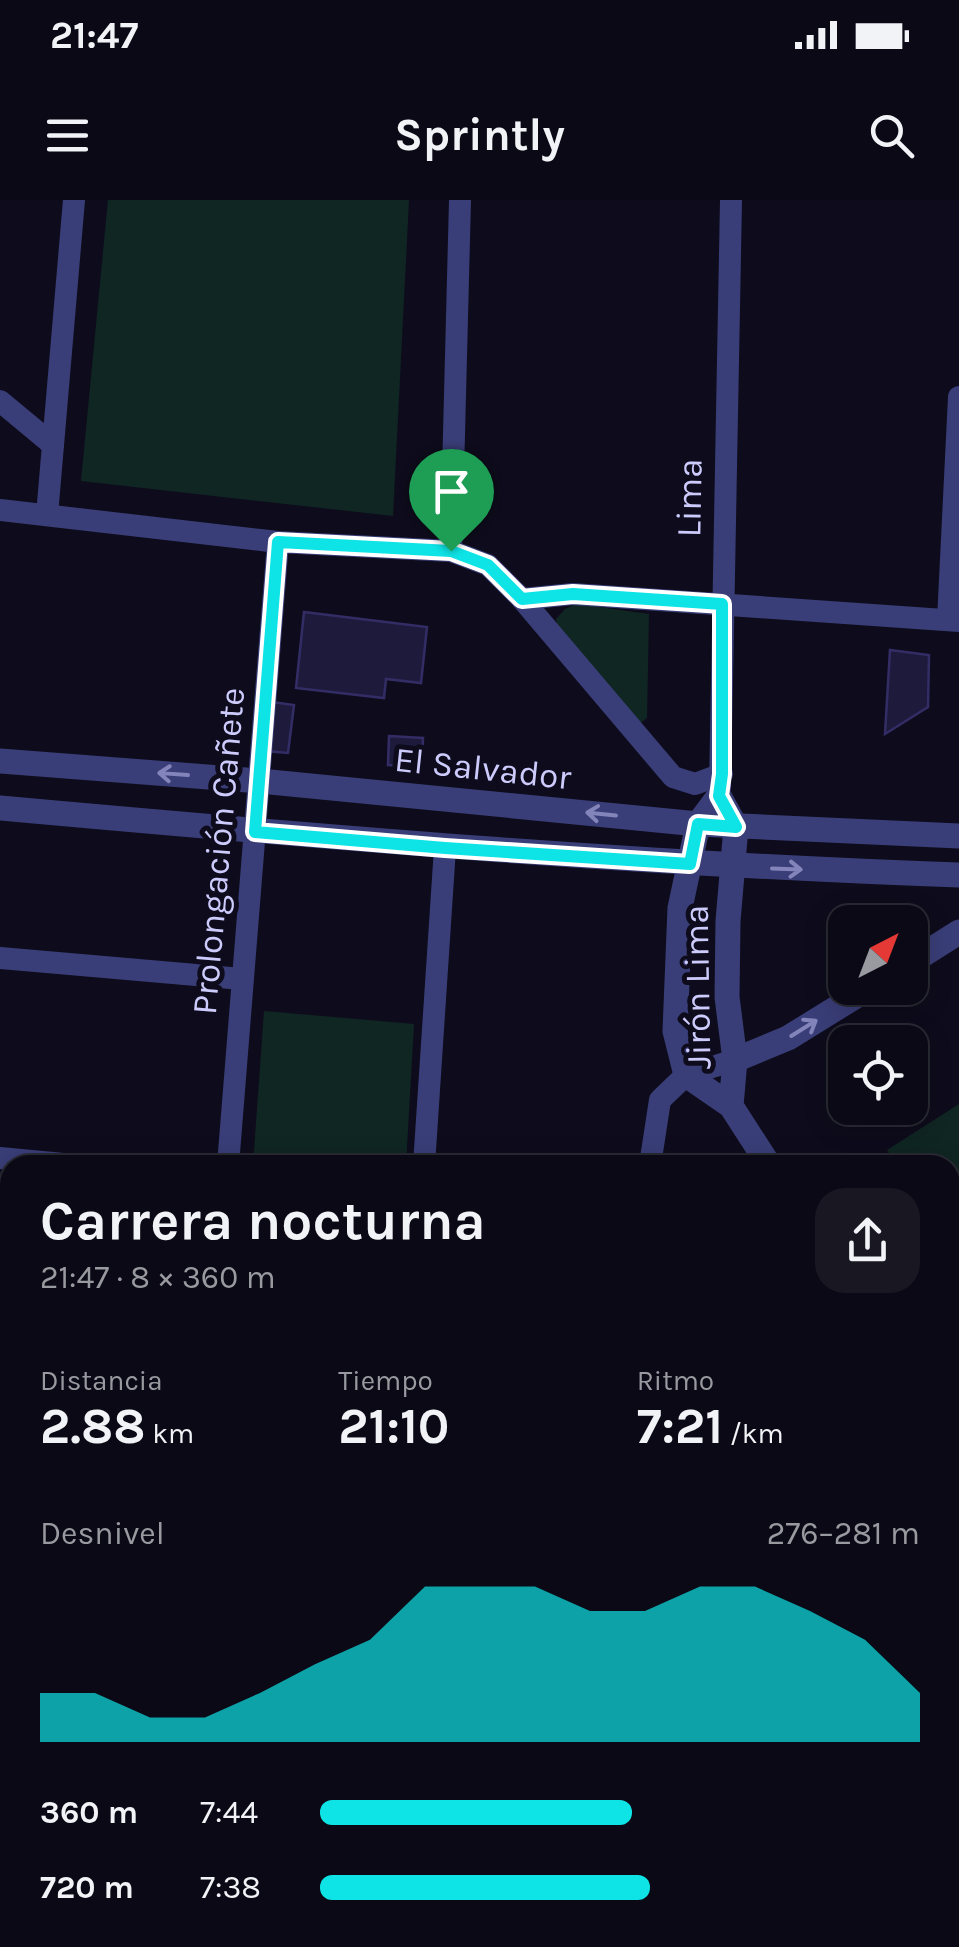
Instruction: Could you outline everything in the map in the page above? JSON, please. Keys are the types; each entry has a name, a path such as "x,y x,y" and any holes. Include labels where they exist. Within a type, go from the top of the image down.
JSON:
{"street":[{"path":"46,514 74,200"},
{"path":"451,551 460,200"},
{"name":"Lima","path":"721,785 731,200"},
{"path":"522,599 573,594 953,620 959,397"},
{"path":"0,401 53,445"},
{"path":"0,510 278,542 451,551 488,565 522,599 673,776 695,784 721,785 736,827"},
{"name":"Prolongación Cañete","path":"229,1155 278,542"},
{"name":"El Salvador","path":"0,760 698,824 959,836"},
{"name":"Jirón Lima","path":"721,785 698,824 680,908 675,1032 686,1075 731,1106 762,1155"},
{"path":"0,808 445,848 732,867 959,875"},
{"name":"Jirón Lima","path":"731,1106 735,1060 728,997 728,920 736,827"},
{"path":"425,1155 445,848"},
{"path":"928,951 959,932"},
{"path":"0,958 242,979"},
{"path":"652,1155 660,1100 686,1075 788,1038 842,1005"}],"green space":[{"path":"108,200 409,200 393,516 81,481"},
{"path":"577,604 649,614 647,718 636,727 558,630 556,619"},
{"path":"264,1011 414,1024 407,1155 254,1155"},
{"path":"959,1104 959,1155 890,1155 887,1150"}],"building":[{"path":"304,612 427,627 421,683 386,679 384,698 296,688"},
{"path":"890,650 929,655 928,707 885,734"},
{"path":"272,702 294,705 288,753 266,751"},
{"path":"389,736 423,738 422,767 388,765"}],"route":[{"path":"278,542 451,551 488,565 522,599 573,594 722,604 719,796 736,827 698,824 690,864 255,832 278,542"}]}
